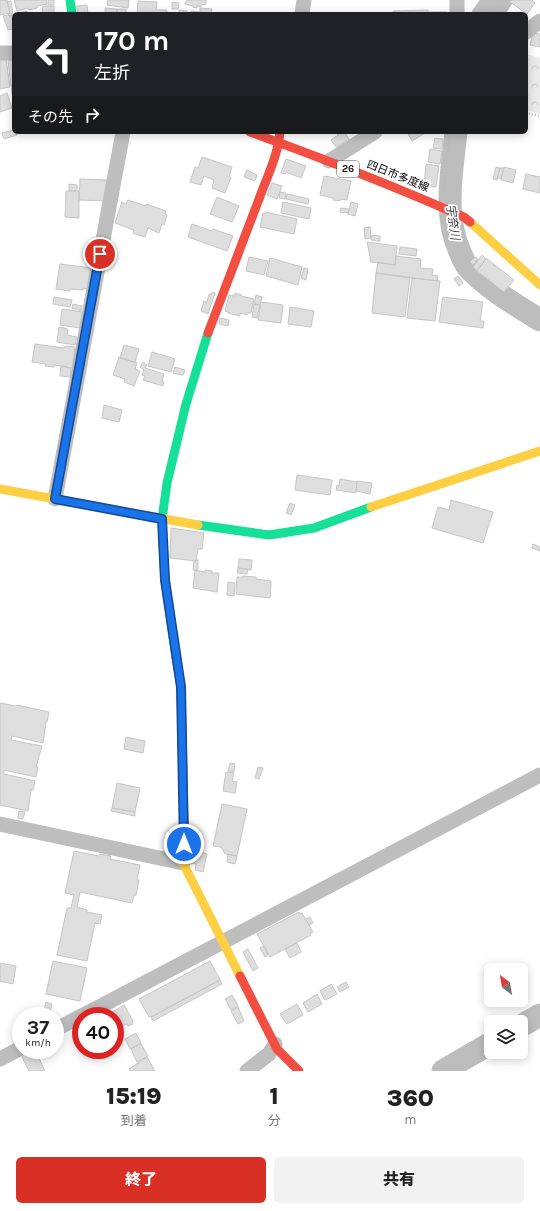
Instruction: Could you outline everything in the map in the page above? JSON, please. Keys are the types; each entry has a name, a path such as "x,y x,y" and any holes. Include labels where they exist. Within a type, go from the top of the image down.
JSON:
{"street":[{"path":"70,0 72,12"},
{"path":"302,12 304,0"},
{"path":"457,0 457,12"},
{"path":"480,12 489,0"},
{"path":"528,30 540,21"},
{"path":"0,53 12,53"},
{"path":"55,499 123,134"},
{"name":"四日市多度線","path":"255,134 329,161 464,217 539,281"},
{"path":"280,134 279,143 232,272 207,335 186,404 167,483 162,519 165,580 181,687 184,821 183,864 224,941 276,1047 299,1071"},
{"path":"329,161 372,134"},
{"path":"0,489 162,519 269,535 314,528 394,499 540,451"},
{"path":"98,1007 540,775"},
{"path":"0,824 183,864"},
{"path":"247,1071 276,1047"},
{"path":"0,1059 12,1053"}],"path":[{"path":"528,113 540,116"},
{"path":"444,208 450,134"}],"green space":[{"path":"528,54 540,58 540,114 528,111"}],"building":[{"path":"0,0 7,0 10,13 0,15"},
{"path":"14,0 46,0 47,4 37,6 37,8 29,10 28,8 17,11"},
{"path":"48,0 54,0 54,5 48,5"},
{"path":"108,0 129,0 128,8 107,5"},
{"path":"187,0 206,0 206,4 201,5 201,7 197,6 197,8 185,4"},
{"path":"511,0 533,0 532,1 535,3 528,13 524,12 510,2"},
{"path":"11,1 12,15 9,16 8,14 10,13 7,2"},
{"path":"138,1 157,2 156,10 167,10 167,12 137,12"},
{"path":"172,2 179,3 178,9 172,9"},
{"path":"87,5 88,12 78,12 76,6"},
{"path":"43,6 54,6 54,12 42,12"},
{"path":"105,8 117,9 117,12 105,12"},
{"path":"200,8 212,9 211,12 200,12"},
{"path":"117,9 126,9 126,12 117,12"},
{"path":"179,10 187,11 187,12 179,12"},
{"path":"428,10 428,12 393,12"},
{"path":"12,15 12,29 8,30 3,16"},
{"path":"533,33 540,34 540,47 530,45"},
{"path":"0,57 6,58 10,87 0,89"},
{"path":"12,60 12,85 11,85 8,61"},
{"path":"7,93 12,108 0,112 0,96"},
{"path":"12,130 12,134 17,135 4,139 2,133"},
{"path":"337,134 346,134 349,139 336,147 331,140"},
{"path":"408,134 424,134 412,141"},
{"path":"435,138 443,139 442,149 433,148"},
{"path":"430,149 442,151 440,164 428,162"},
{"path":"202,157 232,167 229,177 231,177 225,193 212,188 214,180 204,176 201,185 190,182 195,167 198,168"},
{"path":"286,159 306,166 301,178 286,172 285,174 281,173"},
{"path":"426,164 439,166 436,187 424,186"},
{"path":"496,167 500,168 497,180 493,179"},
{"path":"504,167 516,170 513,183 501,180"},
{"path":"500,168 504,168 501,179 497,178"},
{"path":"247,170 257,175 255,181 244,177"},
{"path":"526,174 540,177 540,193 523,189"},
{"path":"324,176 351,181 347,200 333,200 333,198 320,195"},
{"path":"80,179 109,180 108,201 79,200"},
{"path":"272,183 282,186 277,199 267,195"},
{"path":"69,184 77,185 77,191 69,191"},
{"path":"66,191 79,191 79,218 65,217"},
{"path":"280,192 286,193 285,199 279,198"},
{"path":"287,194 309,199 308,204 286,199"},
{"path":"217,197 239,206 232,222 210,214"},
{"path":"128,200 166,211 165,214 167,215 164,225 162,224 159,233 148,228 145,237 133,233 134,230 115,223 122,202 126,204"},
{"path":"283,202 311,208 309,219 281,213"},
{"path":"351,202 358,204 355,216 348,214"},
{"path":"341,208 349,209 348,213 340,212"},
{"path":"265,212 297,219 294,234 260,227 263,213 265,214"},
{"path":"192,224 233,236 227,251 188,237"},
{"path":"370,227 371,238 365,239 364,228"},
{"path":"372,235 380,236 380,241 371,240"},
{"path":"367,242 397,246 395,265 371,262"},
{"path":"400,247 417,249 416,256 399,254"},
{"path":"482,255 486,259 477,271 473,267"},
{"path":"396,256 421,259 420,268 433,269 432,275 438,276 437,281 376,273 378,262 395,265"},
{"path":"249,257 268,261 264,275 246,271"},
{"path":"475,257 478,259 473,265 470,262"},
{"path":"270,258 302,267 298,285 266,276"},
{"path":"486,258 514,280 504,292 477,271"},
{"path":"60,264 92,268 88,289 70,289 70,291 56,289"},
{"path":"304,268 308,269 306,280 301,278"},
{"path":"376,273 410,278 405,317 372,313"},
{"path":"458,276 463,283 459,286 454,279"},
{"path":"412,278 440,281 435,321 407,318"},
{"path":"212,292 215,293 208,314 201,311 204,301 207,302 209,294 211,295"},
{"path":"235,293 254,299 251,313 247,313 247,315 240,313 240,316 225,311 229,295 235,296"},
{"path":"256,295 262,297 260,305 254,304"},
{"path":"54,297 72,300 70,307 53,304"},
{"path":"443,297 483,302 480,321 484,321 483,328 439,322"},
{"path":"261,302 283,305 281,323 258,320"},
{"path":"73,304 82,306 81,311 72,308"},
{"path":"254,304 260,305 257,318 252,317"},
{"path":"290,307 314,311 311,327 288,324"},
{"path":"62,309 83,312 80,328 60,325"},
{"path":"220,318 229,320 228,326 219,324"},
{"path":"59,327 68,329 67,335 77,337 75,345 57,342"},
{"path":"35,344 64,348 65,346 75,347 72,368 55,365 54,367 45,366 46,364 32,362"},
{"path":"124,345 139,349 135,362 120,358"},
{"path":"152,352 175,359 171,372 148,366"},
{"path":"119,357 137,363 135,369 140,371 134,386 124,382 125,379 113,375"},
{"path":"143,362 147,365 145,368 164,374 162,381 164,382 163,386 143,380 145,376 142,375 144,370 140,367"},
{"path":"61,366 71,368 70,377 60,376"},
{"path":"175,367 185,370 183,375 173,373"},
{"path":"104,405 122,410 119,422 102,418"},
{"path":"297,475 332,480 330,495 295,490"},
{"path":"340,479 357,482 356,493 336,490 337,485 339,486"},
{"path":"357,481 372,483 370,494 356,491"},
{"path":"451,500 493,512 483,543 432,528 438,507 449,510"},
{"path":"290,503 295,505 291,515 286,513"},
{"path":"171,528 204,533 202,549 198,549 196,561 170,558"},
{"path":"533,544 540,547 540,551 532,548"},
{"path":"239,559 252,560 251,570 238,568"},
{"path":"198,560 198,571 193,570 194,561"},
{"path":"238,568 248,569 247,574 237,573"},
{"path":"195,570 205,572 205,570 212,571 212,573 219,573 217,592 193,588"},
{"path":"237,577 256,577 256,579 271,581 270,598 236,594"},
{"path":"228,582 235,583 234,596 227,595"},
{"path":"0,703 49,712 43,743 12,736 11,740 42,746 36,767 38,767 36,777 4,770 4,774 35,781 33,790 31,790 28,811 0,805"},
{"path":"126,737 145,741 143,753 124,749"},
{"path":"230,763 235,764 234,772 228,771"},
{"path":"258,767 263,768 259,779 255,778"},
{"path":"226,772 234,773 232,781 237,782 235,793 223,791"},
{"path":"117,783 140,788 135,812 112,808"},
{"path":"222,804 247,809 237,856 225,854 221,847 213,846"},
{"path":"112,808 135,812 135,816 111,811"},
{"path":"19,811 25,812 23,819 18,818"},
{"path":"191,849 207,854 203,872 195,870 196,864 191,863"},
{"path":"74,851 99,856 100,854 111,856 110,859 140,865 136,895 134,895 132,903 80,892 77,907 87,910 87,912 102,915 100,924 95,923 87,961 57,955 67,908 71,908 74,895 65,893"},
{"path":"228,854 237,856 235,864 227,862"},
{"path":"299,912 300,914 302,913 313,932 310,933 311,935 270,957 257,934"},
{"path":"310,917 313,923 309,925 305,919"},
{"path":"297,943 301,952 290,958 285,949"},
{"path":"264,946 268,955 265,957 260,948"},
{"path":"248,949 258,968 253,971 243,952"},
{"path":"53,961 87,968 80,1001 46,994"},
{"path":"210,961 220,980 149,1017 139,999"},
{"path":"0,963 16,966 13,984 0,981"},
{"path":"220,980 222,984 153,1021 151,1017"},
{"path":"346,982 349,987 340,992 337,987"},
{"path":"331,984 337,994 325,1000 320,991"},
{"path":"317,994 322,1004 308,1012 303,1003"},
{"path":"232,995 238,1006 231,1010 225,999"},
{"path":"46,1002 52,1004 51,1007 45,1007"},
{"path":"297,1004 303,1015 287,1024 280,1014"},
{"path":"124,1005 133,1021 133,1024 124,1026 124,1007 121,1007"},
{"path":"238,1007 244,1021 238,1024 231,1011"},
{"path":"136,1033 141,1043 130,1049 125,1039"},
{"path":"141,1044 148,1056 137,1062 131,1049"},
{"path":"147,1057 155,1071 130,1071 129,1069"},
{"path":"23,1059 39,1059 45,1071 29,1071"}],"waterway":[{"name":"宇奈川","path":"492,12 501,0"},
{"name":"宇奈川","path":"456,134 451,177 450,208 455,238 462,258 467,266 482,281 540,320"},
{"path":"528,1022 540,1015"},
{"path":"443,1071 484,1047"}],"traffic: fast":[{"path":"70,0 72,12"},
{"path":"176,657 165,580 162,519 167,483 186,404 208,333"},
{"path":"198,525 269,535 314,528 371,507"}],"traffic: slow":[{"path":"470,222 540,285"},
{"path":"371,507 540,451"},
{"path":"0,489 198,525"},
{"path":"184,822 183,863 240,976"}],"traffic: jam":[{"path":"255,134 385,183 464,217 470,222"},
{"path":"208,333 272,166 280,134"},
{"path":"176,657 181,687 184,822"},
{"path":"240,976 277,1049 299,1071"}],"route":[{"path":"100,254 55,499 162,519 165,580 181,687 184,844"}]}
